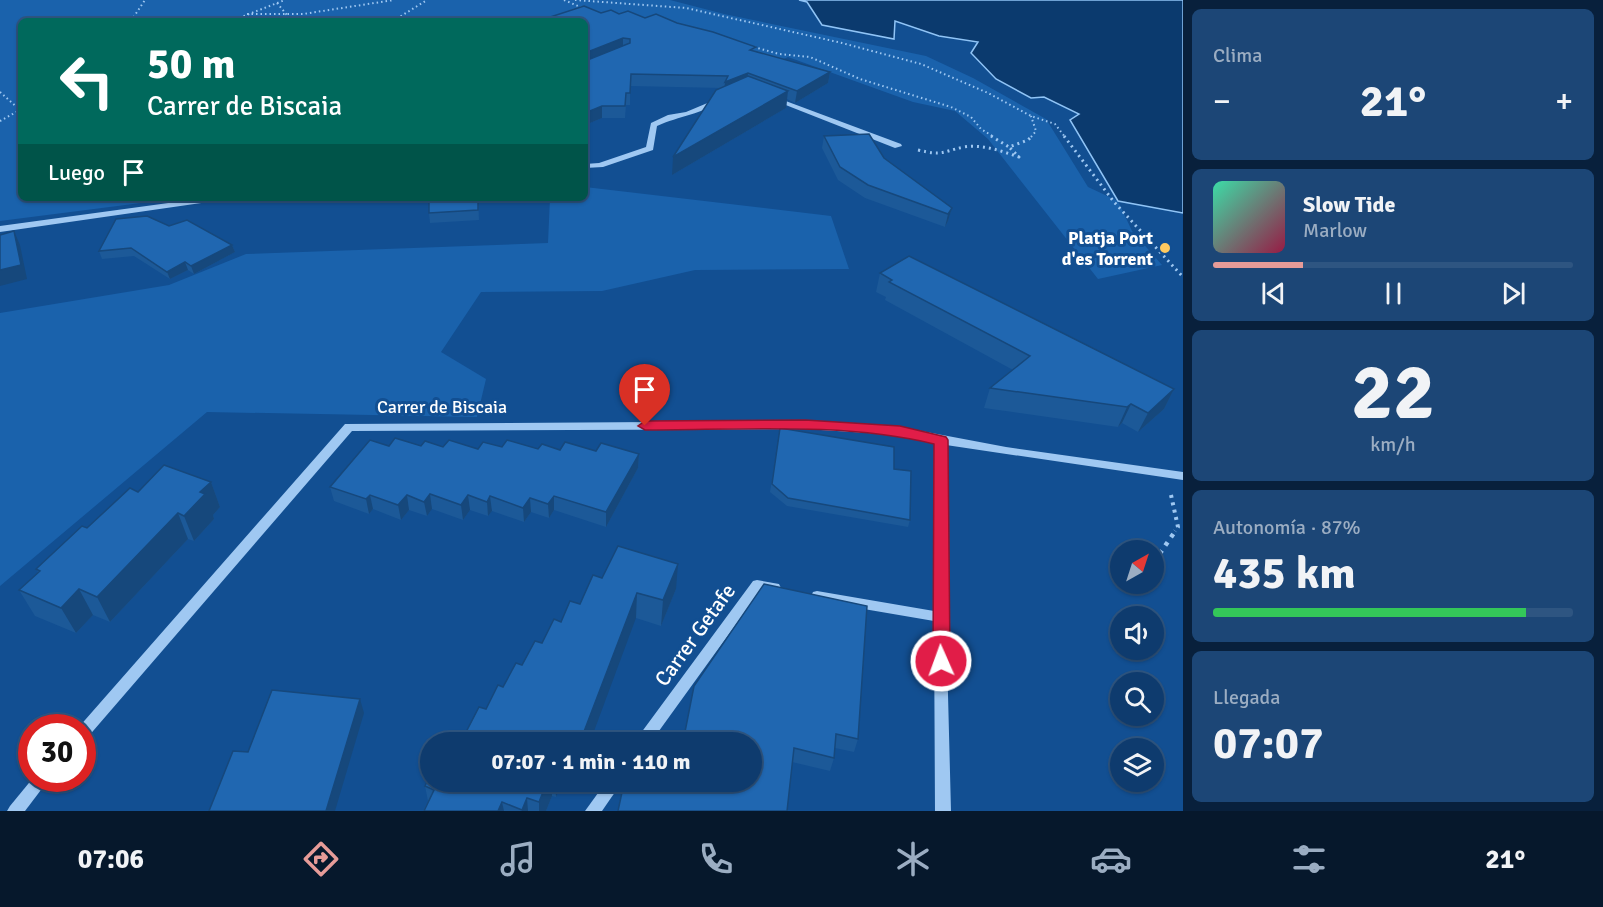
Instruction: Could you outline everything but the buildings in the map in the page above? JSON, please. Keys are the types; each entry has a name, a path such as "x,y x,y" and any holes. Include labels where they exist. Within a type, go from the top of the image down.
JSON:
{"street":[{"path":"768,96 898,146"},
{"path":"588,166 600,165 650,148 654,125 671,117 688,114 726,97"},
{"path":"0,229 201,201"},
{"name":"Carrer de Biscaia","path":"96,717 349,427 805,425 900,431 941,440 1183,476"},
{"path":"941,440 940,617 943,811"},
{"name":"Carrer Getafe","path":"650,732 757,585 940,617"},
{"path":"15,811 31,792"},
{"path":"594,811 608,792"}],"path":[{"path":"133,18 145,0"},
{"path":"238,18 285,0"},
{"path":"247,14 289,17 394,0"},
{"path":"398,18 427,0"},
{"path":"564,0 593,12"},
{"path":"575,0 686,8 842,43 921,64 988,93 1030,116 1055,124 1114,202 1183,277"},
{"path":"277,3 289,17"},
{"path":"750,45 779,54 810,57 860,79 951,107 970,117 981,129 1009,147 1019,157 992,147 966,147 939,155 898,146"},
{"path":"0,92 18,108"},
{"path":"0,121 18,111"},
{"path":"1009,147 1028,140 1036,131 1030,116"},
{"path":"1164,547 1178,527 1176,513"}],"shaded area":[{"path":"0,0 670,0 724,14 926,56 973,78 1046,119 1088,187 1118,201 1132,231 1162,265 1098,279 988,139 955,111 913,102 788,57 779,61 573,11 553,18 18,18 18,201 157,201 0,221"},
{"path":"799,0 1183,0 1183,213 1118,201 1070,120 1079,114 1044,97 1031,98 996,79 971,53 978,42 939,36 895,21 894,39 822,25 807,2"},
{"path":"588,187 831,216 849,269 695,270 602,291 481,292 441,352 486,379 477,417 207,412 0,586 0,313 169,285 246,254 548,243 550,201 588,201"}],"place":[{"name":"Platja Port d'es Torrent","path":"1165,248"}],"route":[{"path":"645,426 805,425 900,431 941,440 941,661"}]}
